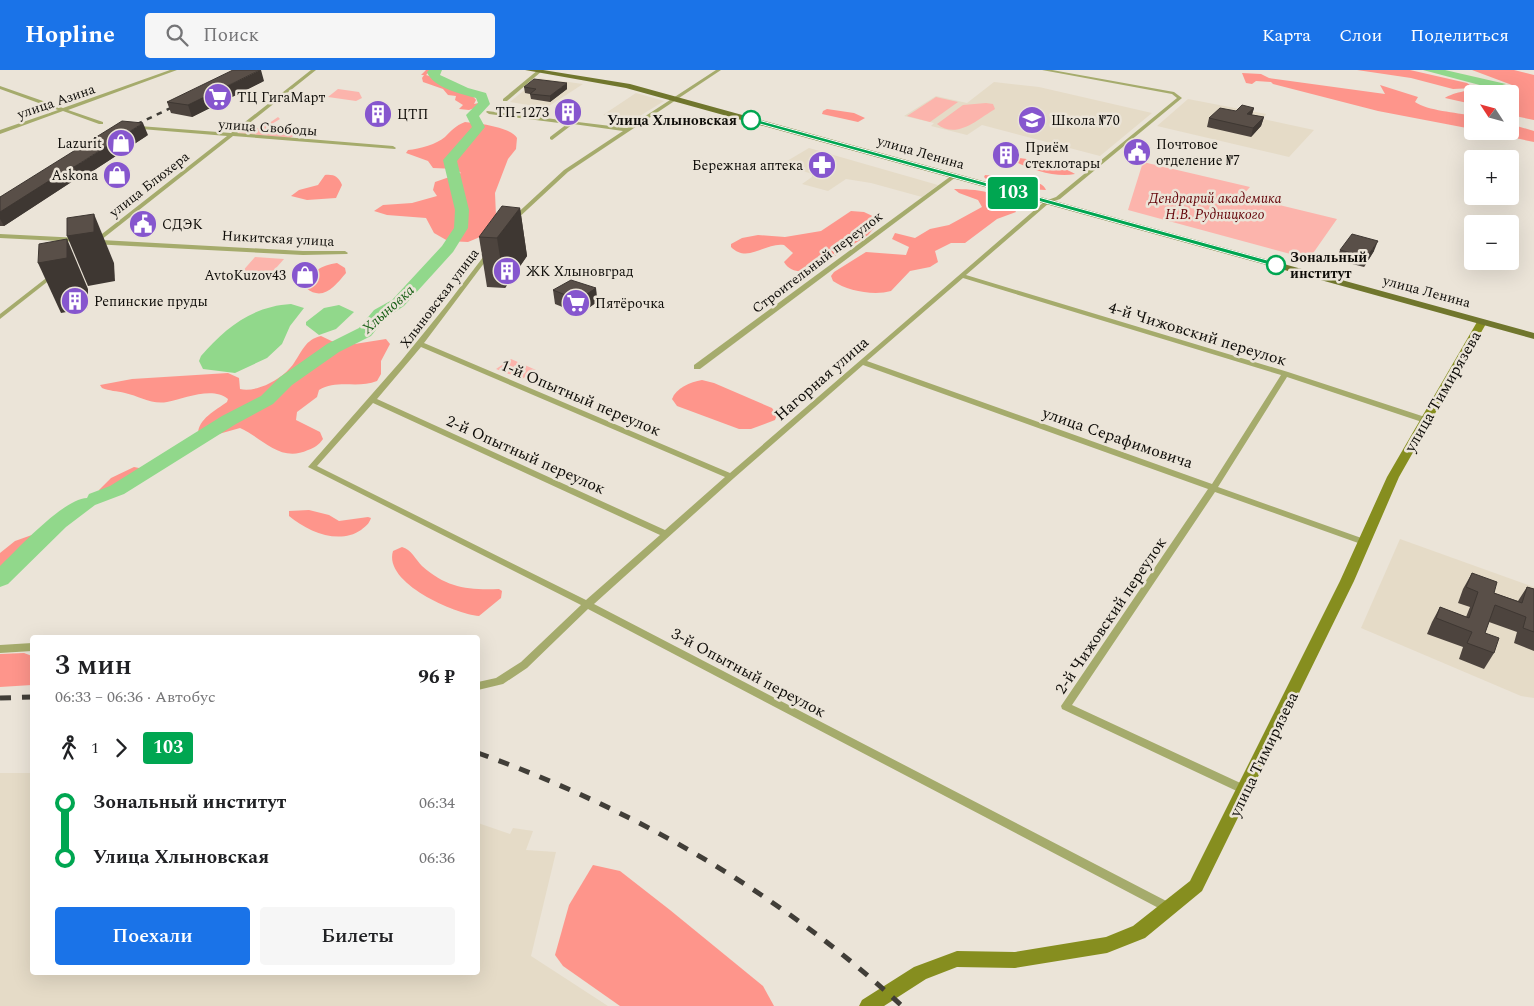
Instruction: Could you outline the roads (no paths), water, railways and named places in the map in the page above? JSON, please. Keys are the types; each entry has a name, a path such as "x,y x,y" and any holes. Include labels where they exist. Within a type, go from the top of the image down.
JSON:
{"main road":[{"name":"улица Ленина","path":"529,70 594,79 676,99 1534,336"},
{"name":"улица Тимирязева","path":"868,1006 920,973 957,960 1015,960 1107,945 1139,932 1170,909 1196,886 1245,790 1364,542 1393,477 1482,322"}],"street":[{"name":"улица Азина","path":"0,132 175,70"},
{"name":"улица Блюхера","path":"88,248 314,70"},
{"path":"508,227 522,210 566,171 719,70"},
{"path":"1044,70 1174,93"},
{"path":"505,100 540,72"},
{"path":"0,87 101,123"},
{"name":"Нагорная улица","path":"480,686 499,681 513,674 730,476 1047,202 1058,198 1180,98 1174,93"},
{"path":"489,112 629,130"},
{"path":"552,138 571,123"},
{"name":"улица Свободы","path":"141,127 230,136 393,148"},
{"name":"Строительный переулок","path":"697,367 953,177"},
{"name":"Никитская улица","path":"0,236 303,253 345,253"},
{"name":"Хлыновская улица","path":"312,467 374,401 421,344 496,244"},
{"path":"0,317 56,272"},
{"name":"4-й Чижовский переулок","path":"962,276 1285,374 1425,420"},
{"name":"1-й Опытный переулок","path":"421,344 730,476"},
{"name":"улица Серафимовича","path":"862,362 1364,542"},
{"name":"2-й Чижовский переулок","path":"1245,790 1066,706 1214,487 1285,374"},
{"name":"2-й Опытный переулок","path":"374,401 666,534"},
{"name":"3-й Опытный переулок","path":"312,467 588,604 1170,909"},
{"path":"0,650 30,647"}],"waterway":[{"name":"Хлыновка","path":"96,499 117,490 229,420 267,400 286,381 333,348 365,332 380,314 398,303 448,249 461,228 462,210 450,160 479,127 472,115 484,104 482,96 464,91 435,77 433,72 436,70"},
{"name":"Хлыновка","path":"0,579 59,522 85,504"}],"railway":[{"path":"127,129 181,103"},
{"path":"0,698 30,697"},
{"path":"480,754 536,775 593,800 703,858 755,891 806,927 855,965 902,1006"}],"place":[{"name":"ТЦ ГигаМарт","path":"218,97"},
{"name":"ТП-1273","path":"568,112"},
{"name":"ЦТП","path":"378,114"},
{"name":"Улица Хлыновская","path":"751,120"},
{"name":"Школа №70","path":"1032,120"},
{"name":"Lazurit","path":"121,143"},
{"name":"Почтовое отделение №7","path":"1137,152"},
{"name":"Приём стеклотары","path":"1006,155"},
{"name":"Бережная аптека","path":"822,165"},
{"name":"Askona","path":"117,175"},
{"name":"СДЭК","path":"143,224"},
{"name":"Зональный институт","path":"1276,265"},
{"name":"ЖК Хлыновград","path":"507,271"},
{"name":"AvtoKuzov43","path":"305,275"},
{"name":"Репинские пруды","path":"75,301"},
{"name":"Пятёрочка","path":"576,303"}],"park label":[{"name":"Дендрарий академика Н.В. Рудницкого","path":"1215,206"}]}
